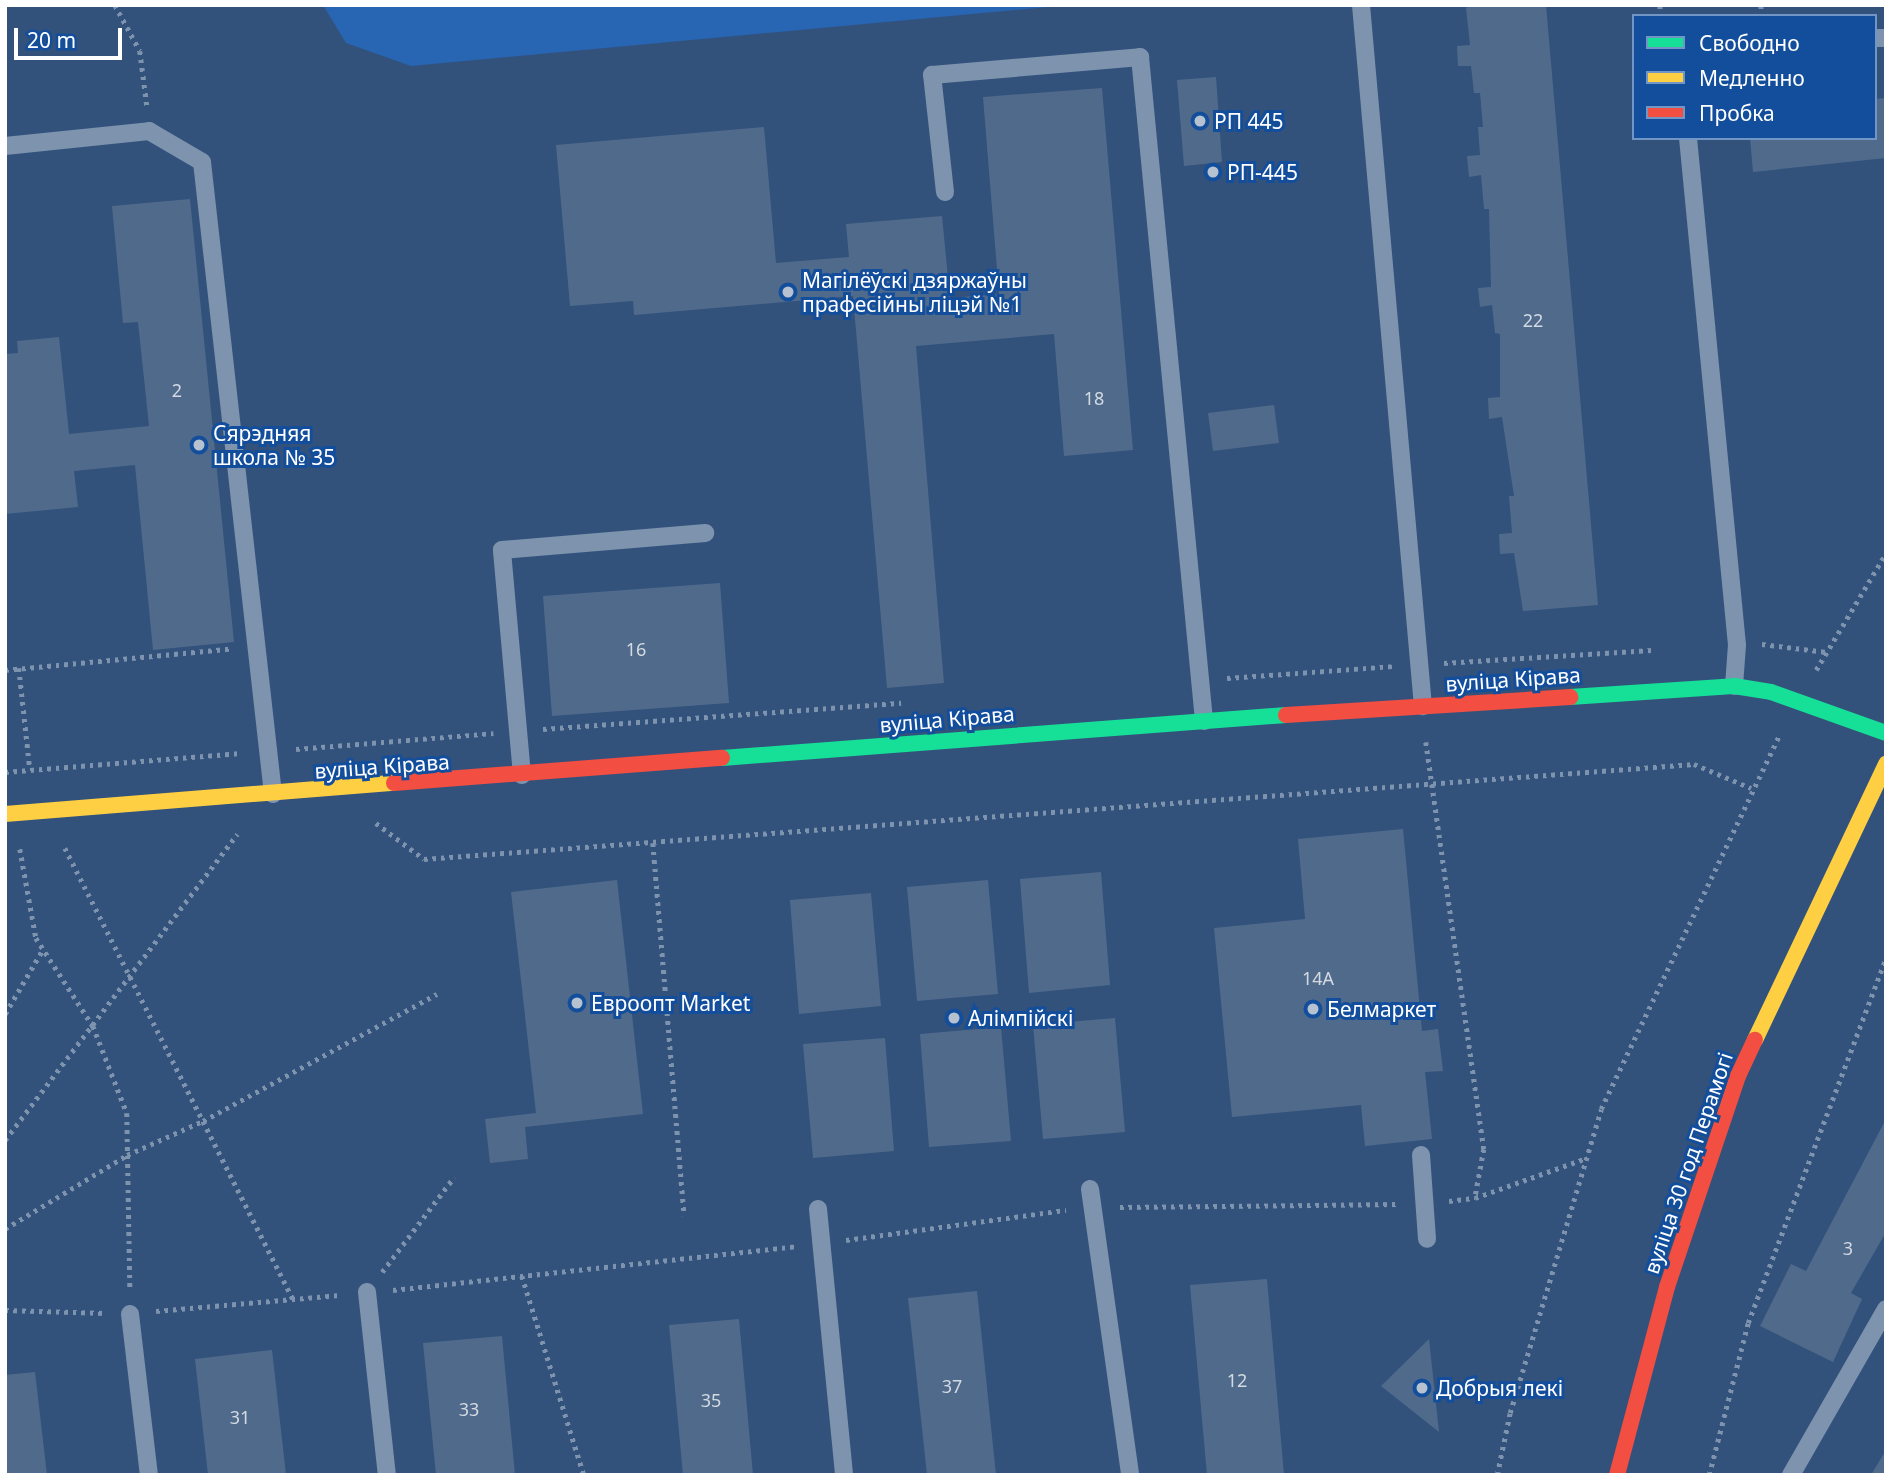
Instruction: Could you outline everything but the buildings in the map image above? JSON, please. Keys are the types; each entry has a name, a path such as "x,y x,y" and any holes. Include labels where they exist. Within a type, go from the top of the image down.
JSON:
{"street":[{"name":"вуліца Кірава","path":"5,814 1204,721 1734,685 1771,692 1796,704 1886,733"},
{"name":"вуліца 30 год Перамогі","path":"1617,1475 1667,1287 1738,1076 1886,764"}],"lane":[{"path":"1362,5 1423,706"},
{"path":"945,192 932,75 1140,57 1204,721"},
{"path":"5,146 149,131 202,162 272,794"},
{"path":"1688,140 1737,645 1734,685"},
{"path":"522,775 502,550 705,533"},
{"path":"1421,1155 1427,1239"},
{"path":"1090,1189 1130,1475"},
{"path":"818,1209 844,1475"},
{"path":"367,1292 387,1475"},
{"path":"1791,1475 1886,1309"},
{"path":"130,1314 149,1475"}],"path":[{"path":"115,5 141,51 149,131"},
{"path":"1497,1475 1510,1413 1601,1109 1751,788 1796,704 1886,553"},
{"path":"5,670 257,646"},
{"path":"19,668 30,769"},
{"path":"1423,706 1429,785 1484,1149 1475,1198"},
{"path":"372,819 424,859 653,844 1694,764 1751,788"},
{"path":"5,1140 241,828"},
{"path":"61,841 293,1299"},
{"path":"19,844 36,938 93,1026 127,1113 130,1314"},
{"path":"653,844 684,1216"},
{"path":"5,1014 43,949"},
{"path":"1709,1475 1748,1322 1885,961"},
{"path":"5,1229 127,1155 203,1121 437,994"},
{"path":"367,1292 454,1177"},
{"path":"522,1276 584,1475"}],"shaded area":[{"path":"323,5 1069,5 411,66 346,43"}],"traffic: fast":[{"path":"1570,697 1734,686 1771,692 1886,733"},
{"path":"722,758 1286,715"}],"traffic: slow":[{"path":"1755,1040 1886,764"},
{"path":"5,814 394,783"}],"traffic: jam":[{"path":"1286,715 1570,697"},
{"path":"394,783 722,758"},
{"path":"1617,1475 1667,1287 1738,1076 1755,1040"}],"place":[{"name":"РП 445","path":"1200,121"},
{"name":"РП-445","path":"1213,172"},
{"name":"Магілёўскі дзяржаўны прафесійны ліцэй №1","path":"788,292"},
{"name":"Сярэдняя школа № 35","path":"199,445"},
{"name":"Евроопт Market","path":"577,1003"},
{"name":"Белмаркет","path":"1313,1009"},
{"name":"Алімпійскі","path":"954,1018"},
{"name":"Добрыя лекі","path":"1422,1388"}]}
